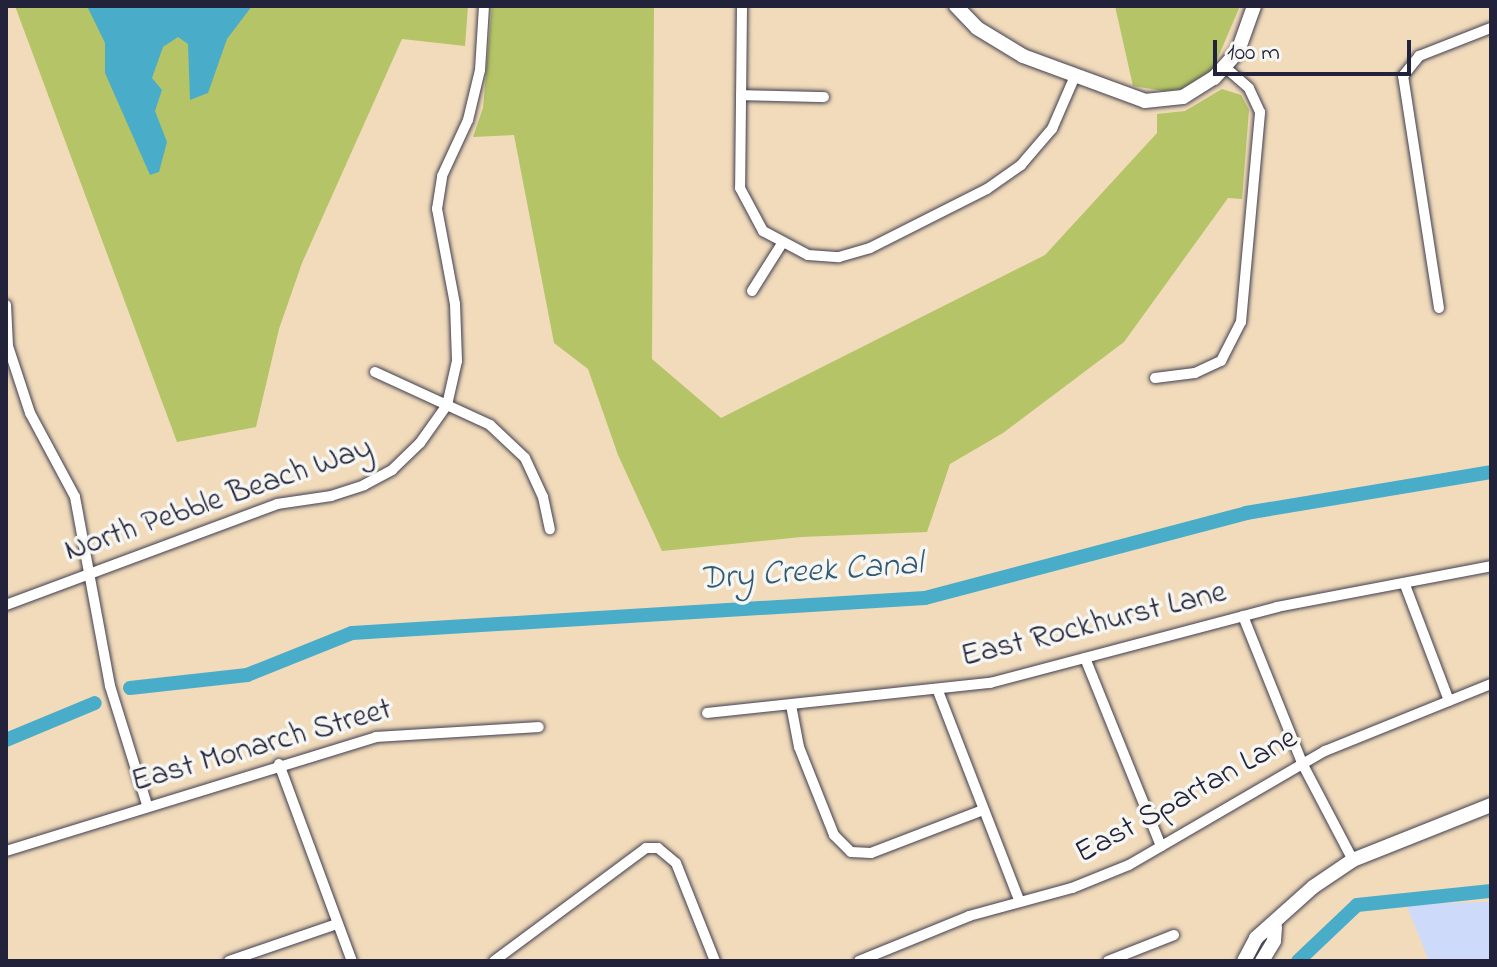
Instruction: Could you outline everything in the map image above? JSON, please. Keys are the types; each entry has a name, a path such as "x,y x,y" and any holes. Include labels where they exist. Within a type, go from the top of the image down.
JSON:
{"street":[{"path":"447,405 458,335 437,209 442,176 468,120 480,70 484,6"},
{"path":"742,6 740,188 763,231 781,245 808,255 839,257 870,248 987,189 1021,165 1052,129 1075,76"},
{"path":"956,6 977,28 1023,56 1124,96 1163,101 1199,89 1225,67 1238,51 1254,6"},
{"path":"1439,308 1403,76 1419,56 1491,28"},
{"path":"1155,378 1208,369 1230,351 1241,322 1260,112 1249,88 1225,67"},
{"path":"741,95 824,97"},
{"path":"752,291 781,245"},
{"path":"6,305 8,346 30,413 75,497 87,574 124,740 147,805"},
{"path":"375,372 490,425 525,458 543,497 550,529"},
{"name":"North Pebble Beach Way","path":"6,605 277,504 331,496 364,485 392,470 447,405"},
{"name":"East Rockhurst Lane","path":"707,713 938,691 1085,658 1243,616 1491,566"},
{"path":"1405,585 1449,701"},
{"path":"1243,616 1302,763 1353,860"},
{"path":"1085,658 1161,846"},
{"name":"East Spartan Lane","path":"859,961 1019,900 1072,888 1161,846 1302,763 1491,684"},
{"path":"938,691 1019,900"},
{"path":"791,705 799,747 828,821 842,847 851,852 871,853 983,810"},
{"name":"East Monarch Street","path":"6,851 279,764 391,733 539,727"},
{"path":"279,764 352,961"},
{"path":"1244,961 1256,938 1275,927 1313,887 1353,860 1491,805"},
{"path":"494,961 635,851 658,848 676,863 715,961"},
{"path":"229,961 337,924"},
{"path":"1262,961 1274,941 1275,927"},
{"path":"1115,960 1174,935"}],"shaded area":[{"path":"1491,902 1491,961 1429,961 1406,904"}],"green space":[{"path":"15,6 468,6 465,46 402,39 302,263 279,329 256,427 177,442"},
{"path":"492,6 654,6 652,359 721,418 1045,255 1157,133 1157,114 1185,111 1222,89 1241,95 1249,110 1242,199 1228,198 1124,342 1003,433 950,464 927,532 801,537 662,551 618,455 588,369 554,343 514,135 473,137 483,108"},
{"path":"1115,6 1240,6 1213,69 1181,89 1164,91 1133,86"}],"water":[{"path":"87,6 252,6 227,39 208,93 190,100 188,44 178,37 163,47 152,78 162,90 155,111 167,142 159,172 150,175 105,73 105,43"}],"waterway":[{"name":"Dry Creek Canal","path":"130,688 247,675 352,633 925,598 1246,513 1491,472"},
{"name":"Dry Creek Canal","path":"6,740 95,703"},
{"path":"1298,961 1357,905 1491,891"}]}
